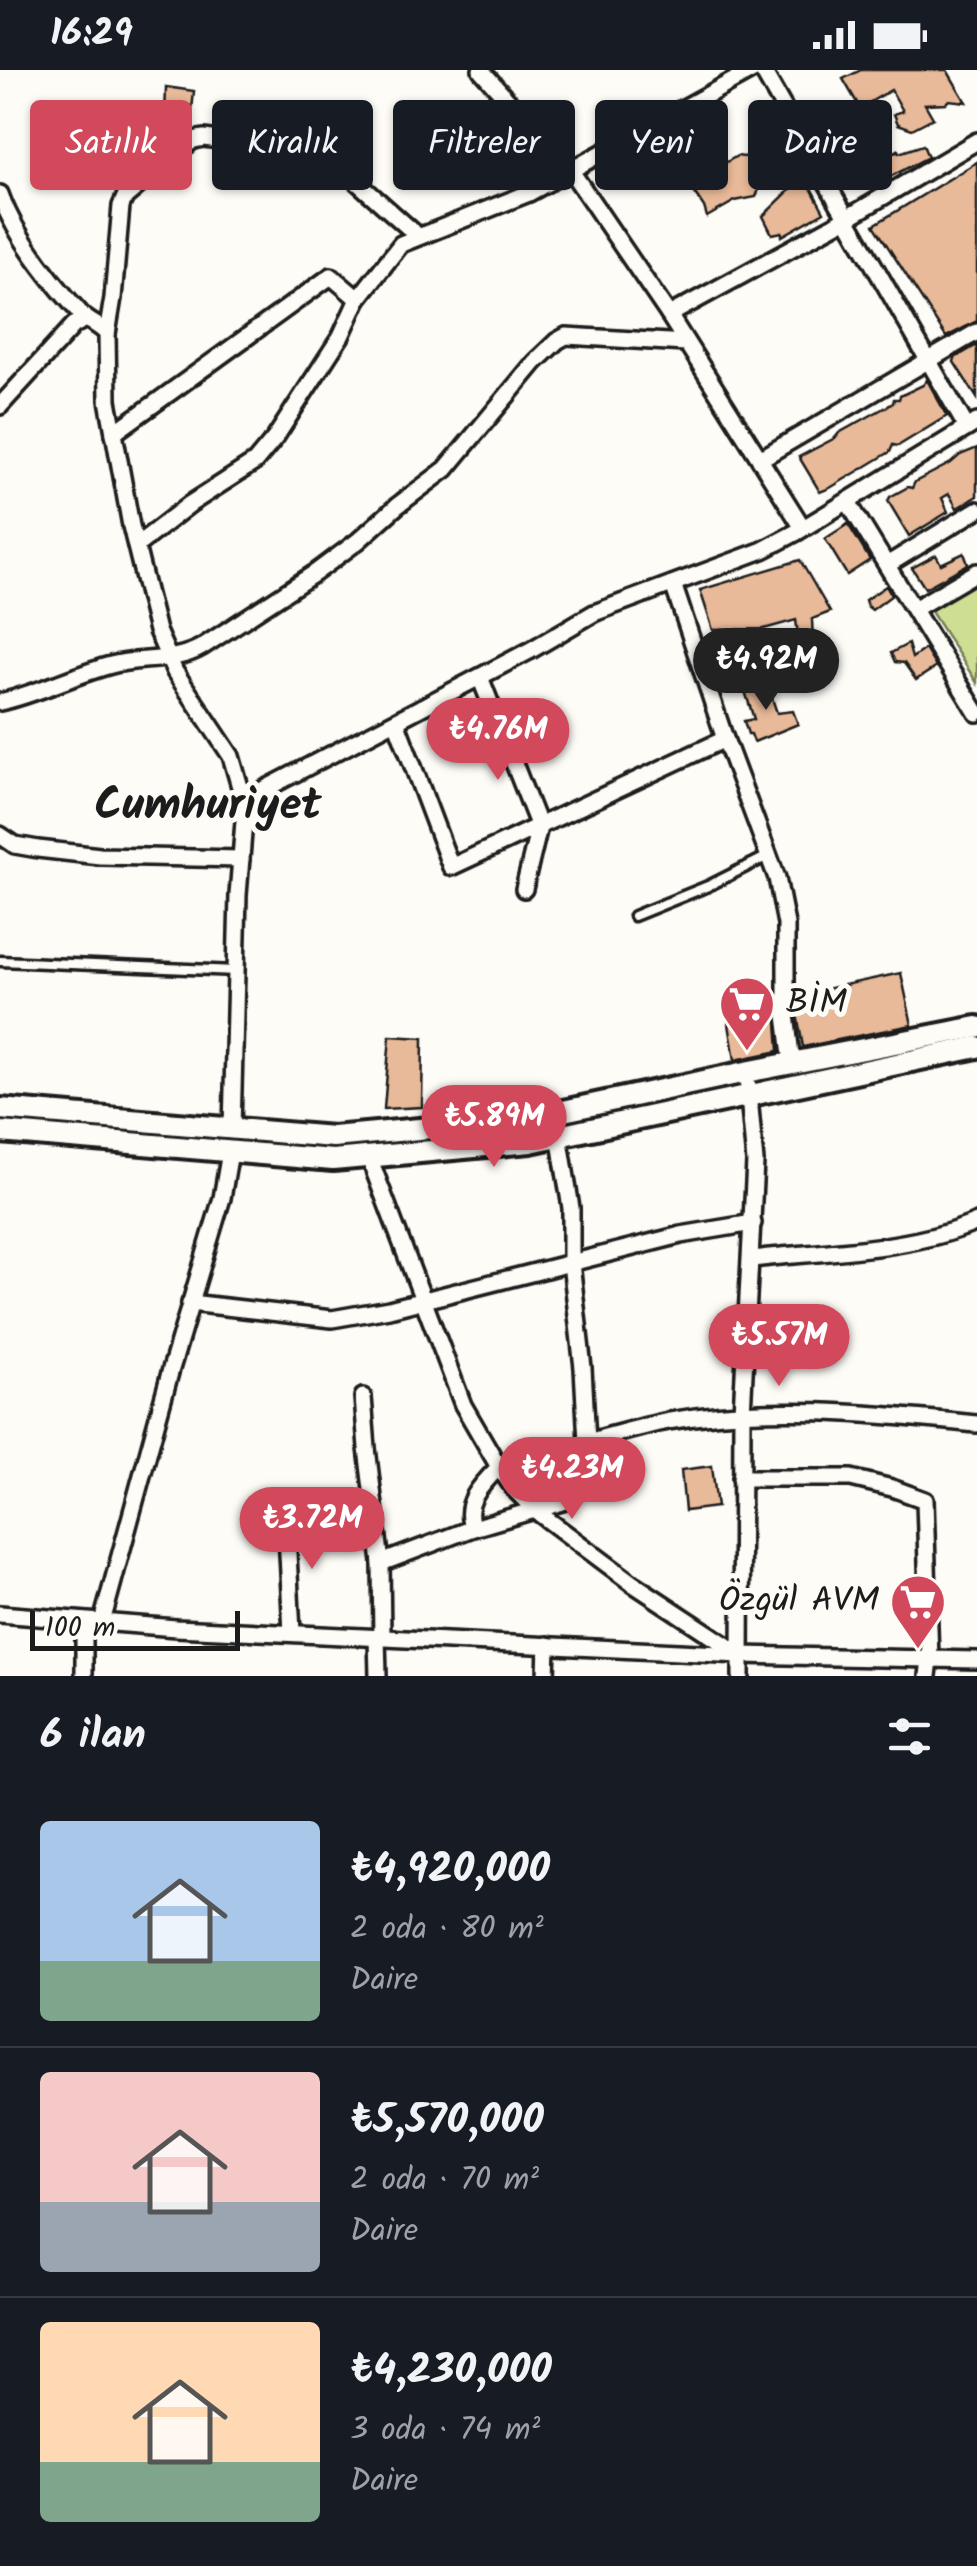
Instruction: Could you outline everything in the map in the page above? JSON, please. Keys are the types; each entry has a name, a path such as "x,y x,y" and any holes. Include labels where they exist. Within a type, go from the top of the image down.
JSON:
{"main road":[{"path":"0,1109 333,1137 526,1119 977,1027"},
{"path":"0,1132 333,1160 369,1157 530,1142 977,1046"}],"street":[{"path":"463,70 487,76 508,100"},
{"path":"575,169 753,70"},
{"path":"242,801 594,613 764,550 972,425 929,360 762,70"},
{"path":"232,1128 242,801 231,756 168,657 157,630 136,546 108,400 107,334 121,206 134,187 194,140 212,138 325,157 418,236"},
{"path":"669,316 977,142"},
{"path":"575,175 803,528"},
{"path":"136,546 190,504 255,462 341,336 358,299 401,244 536,190"},
{"path":"1,202 26,245 86,319 104,328 107,334"},
{"path":"114,433 330,276 358,299"},
{"path":"0,406 74,325 86,319"},
{"path":"760,459 977,332"},
{"path":"0,702 113,664 192,653 202,648 358,541 446,469 524,375 566,336 686,343"},
{"path":"848,502 977,713"},
{"path":"886,565 977,510"},
{"path":"914,609 977,572"},
{"path":"673,584 724,740 770,855 782,900 792,1063"},
{"path":"480,677 540,827 524,888"},
{"path":"396,721 451,867 724,740"},
{"path":"0,835 15,846 100,856 241,860"},
{"path":"741,1676 742,1413 755,1162 746,1072"},
{"path":"381,1562 473,1528 536,1511 566,1500 578,1490 587,1442 584,1368 571,1264 571,1208 559,1135"},
{"path":"102,1622 222,1198 230,1152"},
{"path":"369,1157 462,1406 514,1489 536,1511 632,1583 742,1655"},
{"path":"190,1303 332,1319 389,1309 681,1235 752,1222"},
{"path":"751,1259 896,1244 946,1234 977,1222"},
{"path":"363,1397 381,1562 378,1676"},
{"path":"587,1442 667,1421 742,1413 834,1411 977,1424"},
{"path":"473,1528 469,1520 471,1503 498,1467"},
{"path":"741,1478 851,1478 925,1500 929,1668"},
{"path":"286,1514 292,1633"},
{"path":"0,1614 929,1668 977,1660"},
{"path":"84,1621 84,1676"},
{"path":"546,1676 547,1645"}],"lane":[{"path":"634,916 770,855"},
{"path":"0,961 236,971"}],"green space":[{"path":"977,581 977,683 930,610"}],"building":[{"path":"861,70 947,70 966,102 925,104 933,118 912,129 898,124 894,114 903,111 891,90 874,100 855,100 843,79"},
{"path":"166,87 194,91 192,110 192,100 166,100"},
{"path":"923,145 928,157 892,176 892,154 898,150 899,153"},
{"path":"748,155 748,190 759,190 756,197 735,201 707,217 693,190 728,190 728,161"},
{"path":"977,162 977,321 946,337 874,225"},
{"path":"790,190 812,190 824,212 782,236 782,232 772,234 763,216"},
{"path":"977,345 977,398 954,362"},
{"path":"927,380 947,416 820,492 799,457"},
{"path":"977,448 977,496 957,508 949,494 942,498 948,512 909,536 888,501 890,497"},
{"path":"848,524 870,560 847,575 825,539"},
{"path":"964,553 968,564 925,588 912,568 936,555 941,564"},
{"path":"800,560 830,612 812,619 810,649 800,650 796,620 764,629 713,630 700,590"},
{"path":"886,586 892,595 872,610 865,600"},
{"path":"908,644 912,658 925,649 936,667 916,680 904,663 895,662 891,653"},
{"path":"765,678 777,713 793,711 798,724 754,742 744,721 754,719 744,688 752,687 751,681"},
{"path":"901,973 912,1025 803,1047 797,995"},
{"path":"775,991 779,1051 735,1060 725,1000"},
{"path":"390,1036 423,1038 422,1107 384,1109"},
{"path":"712,1466 717,1507 685,1511 681,1470"}],"place":[{"name":"BİM","path":"747,1053"},
{"name":"Özgül AVM","path":"918,1651"}],"district":[{"name":"Cumhuriyet","path":"208,807"}]}
